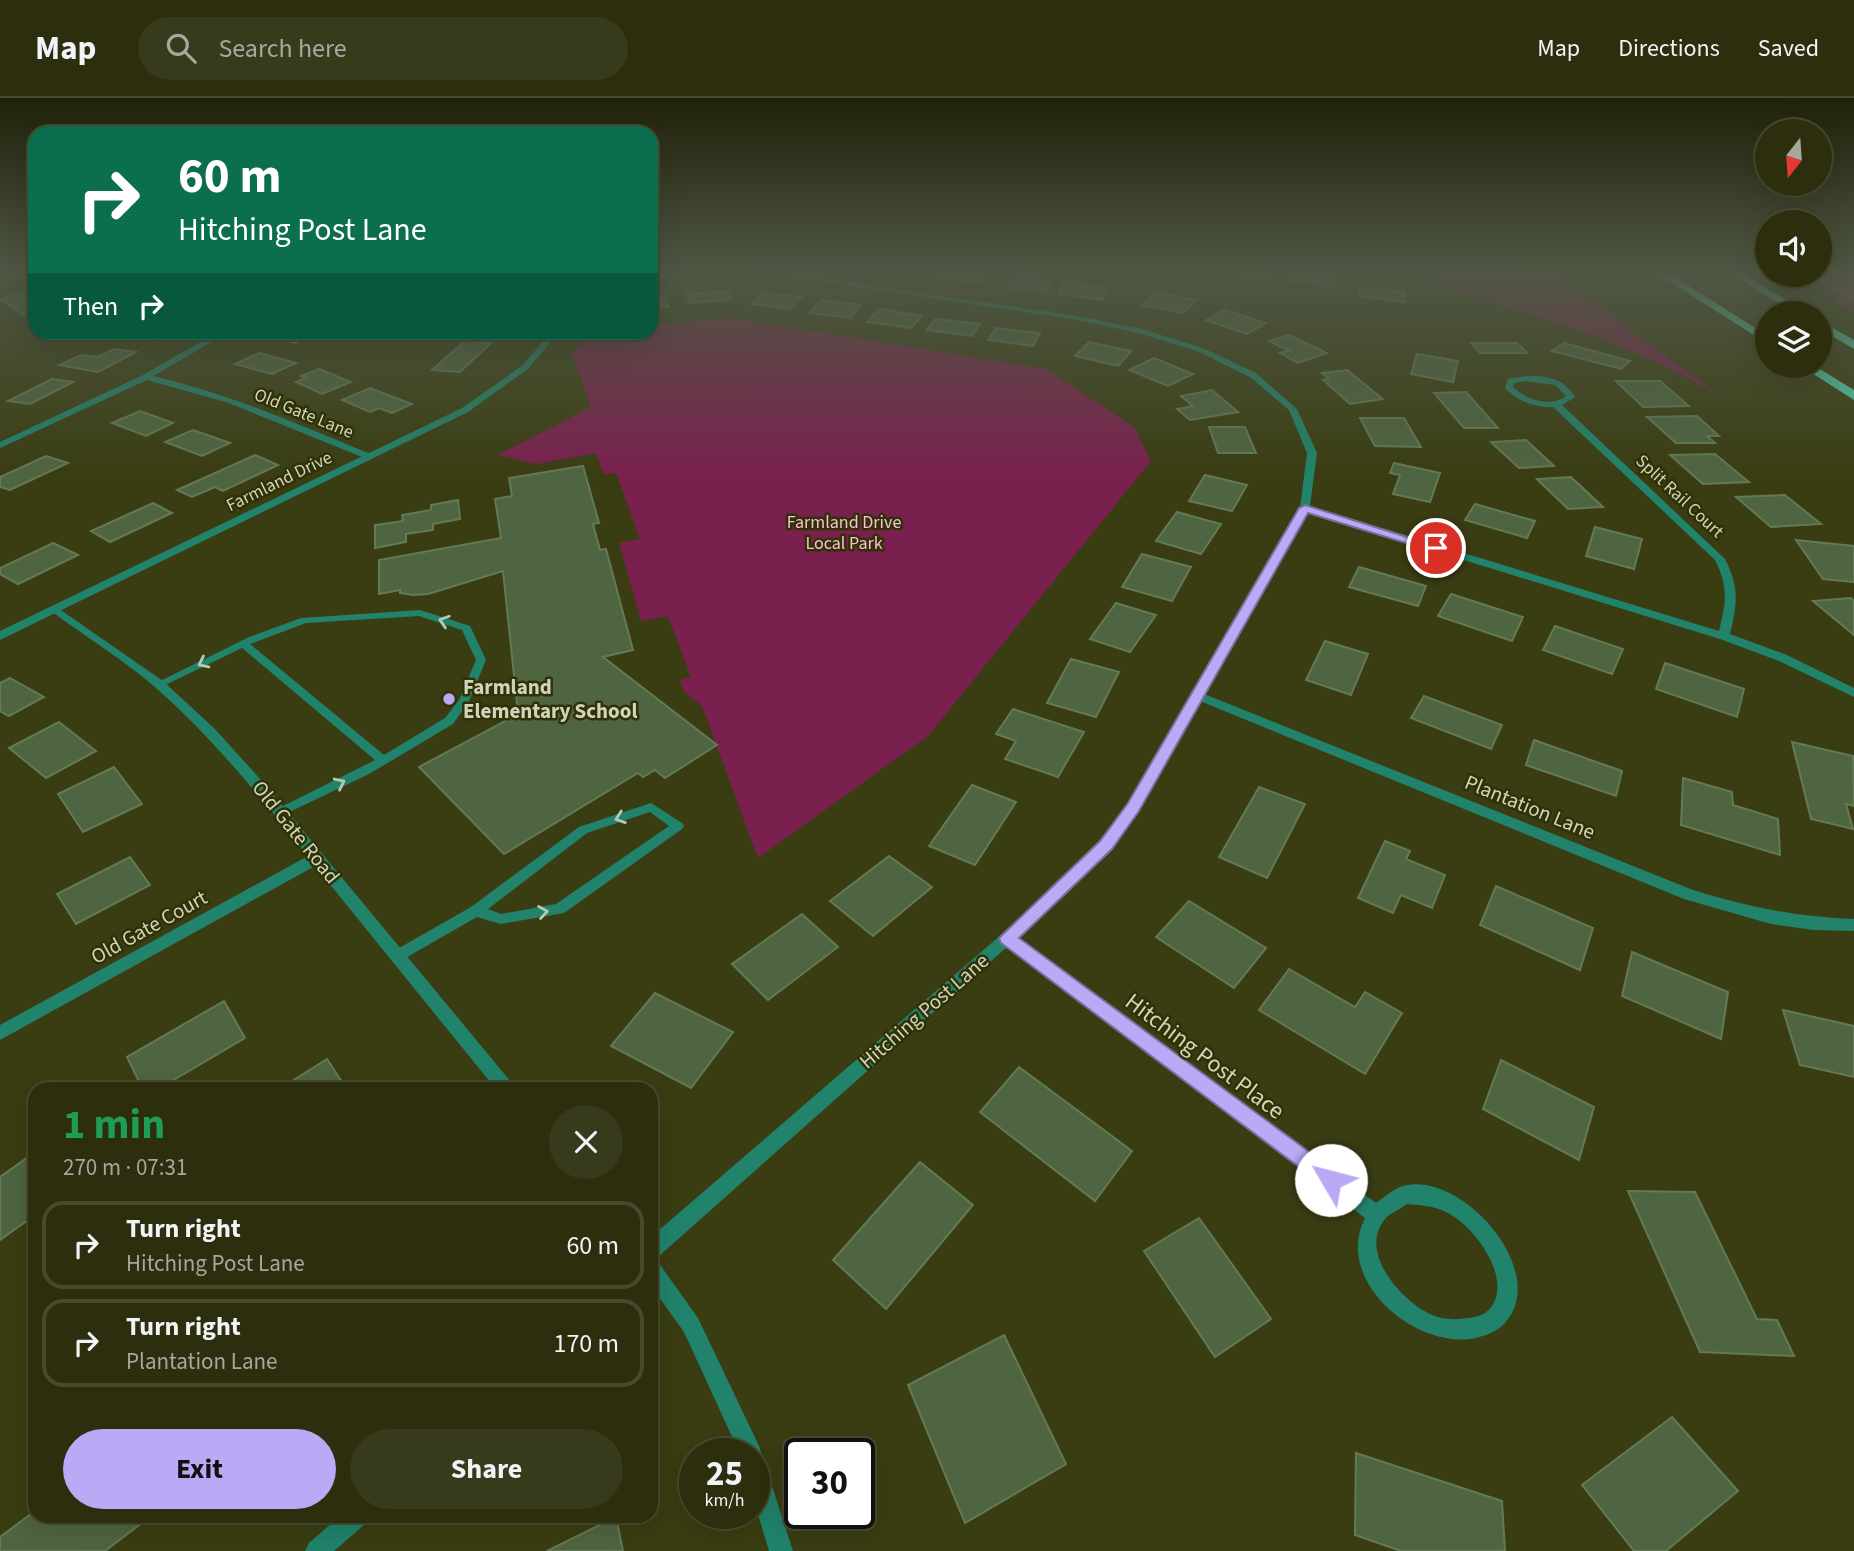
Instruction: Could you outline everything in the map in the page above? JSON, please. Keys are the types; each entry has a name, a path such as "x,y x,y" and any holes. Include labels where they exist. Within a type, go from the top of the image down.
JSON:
{"highway":[{"path":"1826,378 1854,396"}],"street":[{"path":"0,446 146,377 208,342"},
{"name":"Farmland Drive","path":"0,636 465,410 501,387 544,350 549,342"},
{"name":"Hitching Post Lane","path":"658,1244 1007,938 1106,845 1133,807 1198,696 1305,508 1314,485 1314,472 1308,435 1300,422 1269,388 1232,363 1180,342"},
{"name":"Old Gate Lane","path":"146,377 185,385 229,399 370,457"},
{"path":"1524,378 1552,382 1567,389 1571,397 1569,400 1555,404 1526,400 1512,392 1508,384 1524,378"},
{"name":"Split Rail Court","path":"1555,404 1720,559 1732,583 1733,597 1724,636"},
{"path":"1305,508 1724,636 1783,658 1854,693"},
{"name":"Old Gate Road","path":"55,609 159,684 210,732 500,1082"},
{"name":"Plantation Lane","path":"1198,696 1651,879 1739,910 1822,926 1854,925"},
{"name":"Old Gate Court","path":"0,1033 317,858"},
{"name":"Hitching Post Place","path":"1007,938 1374,1213"},
{"path":"1405,1195 1424,1195 1445,1201 1466,1213 1484,1230 1497,1249 1505,1271 1507,1292 1501,1310 1488,1324 1470,1331 1448,1331 1425,1323 1404,1310 1385,1292 1373,1270 1367,1249 1367,1230 1374,1213 1387,1201 1405,1195"},
{"path":"658,1279 691,1325 744,1438"},
{"path":"770,1516 781,1551"},
{"path":"317,1551 349,1523"}],"lane":[{"path":"159,684 243,644 305,620 420,613 466,628 481,660 464,701 449,721 383,760 279,813"},
{"path":"243,644 383,760"},
{"path":"397,956 476,911 583,830 651,807 678,826 559,909 501,919 476,911"}],"green space":[{"name":"Farmland Drive Local Park","path":"582,342 879,342 1047,369 1134,427 1151,461 928,736 758,858 702,706 684,692 680,680 691,677 668,616 641,621 619,543 640,539 616,473 604,475 596,453 537,464 497,455 591,407 572,354"},
{"path":"1610,342 1647,342 1723,398 1687,378"}],"building":[{"path":"464,342 491,343 460,372 432,370"},
{"path":"1002,342 1035,342 1033,346"},
{"path":"1089,342 1131,351 1118,366 1075,356"},
{"path":"1271,342 1303,342 1327,353 1298,363 1280,353 1289,351"},
{"path":"1471,343 1517,343 1527,353 1480,353"},
{"path":"1564,343 1630,361 1621,369 1552,351"},
{"path":"114,349 136,352 98,372 59,365 81,355 97,357"},
{"path":"259,353 296,363 272,374 235,364"},
{"path":"1417,354 1458,361 1453,382 1411,374"},
{"path":"1154,358 1193,374 1168,386 1129,370"},
{"path":"319,369 351,382 322,394 296,382 306,378 301,376"},
{"path":"1347,370 1383,399 1350,404 1323,380 1329,379 1322,373"},
{"path":"52,379 73,382 30,404 8,401"},
{"path":"1616,381 1660,381 1689,406 1643,407"},
{"path":"370,388 412,404 392,413 379,408 370,412 342,400"},
{"path":"1212,390 1238,412 1190,420 1177,409 1193,406 1181,396"},
{"path":"1466,392 1498,428 1464,428 1434,393"},
{"path":"140,411 173,423 146,436 112,423"},
{"path":"1697,416 1719,436 1707,436 1715,443 1676,443 1647,417"},
{"path":"1360,418 1404,418 1421,447 1375,446"},
{"path":"1209,427 1245,427 1256,453 1218,453"},
{"path":"193,430 230,443 202,456 165,442"},
{"path":"1526,440 1554,466 1519,468 1491,442"},
{"path":"1715,454 1749,482 1703,484 1670,455"},
{"path":"255,455 278,465 223,491 215,487 192,497 177,490"},
{"path":"46,456 68,463 10,490 0,487 0,477"},
{"path":"1394,463 1440,473 1430,502 1393,494 1400,475 1390,473"},
{"name":"Farmland Elementary School","path":"583,466 599,523 593,524 600,550 606,549 633,650 603,657 717,745 665,778 655,770 643,777 638,773 504,854 419,767 518,714 503,571 428,594 413,595 400,593 400,590 379,594 379,560 501,538 495,499 512,496 509,478"},
{"path":"1205,475 1247,485 1232,511 1189,501"},
{"path":"1571,477 1603,507 1568,509 1537,479"},
{"path":"1785,495 1821,524 1771,527 1736,497"},
{"path":"458,500 460,519 433,524 433,530 406,534 406,542 375,548 375,525 403,521 402,515 431,510 431,505"},
{"path":"153,503 172,513 110,542 91,531"},
{"path":"1475,504 1535,521 1527,538 1465,520"},
{"path":"1177,512 1221,524 1201,554 1156,541"},
{"path":"1595,527 1642,539 1634,569 1586,556"},
{"path":"1796,540 1854,546 1854,582 1823,579"},
{"path":"53,543 78,555 18,584 0,574 0,568"},
{"path":"1142,554 1191,567 1172,601 1122,587"},
{"path":"1359,567 1426,586 1418,606 1349,587"},
{"path":"1451,594 1523,617 1512,641 1438,616"},
{"path":"1851,598 1854,601 1854,635 1813,601"},
{"path":"1116,603 1156,615 1130,652 1090,639"},
{"path":"1555,626 1623,649 1612,674 1543,650"},
{"path":"1325,641 1368,654 1351,695 1306,680"},
{"path":"1071,659 1119,672 1096,717 1047,703"},
{"path":"1665,663 1744,689 1737,717 1656,689"},
{"path":"10,678 44,697 9,716 0,711 0,683"},
{"path":"1424,696 1502,725 1491,749 1411,718"},
{"path":"1013,709 1084,732 1058,777 1005,759 1016,741 996,734"},
{"path":"59,722 96,751 46,778 9,748"},
{"path":"1534,740 1622,771 1616,796 1526,765"},
{"path":"1792,742 1853,756 1854,806 1846,804 1853,829 1811,819"},
{"path":"114,767 142,804 83,832 58,794"},
{"path":"1683,778 1732,792 1733,805 1778,819 1780,855 1681,825"},
{"path":"972,785 1016,802 975,865 929,846"},
{"path":"1259,787 1305,804 1267,878 1219,857"},
{"path":"1385,841 1410,851 1406,859 1445,875 1432,908 1401,895 1393,913 1358,898"},
{"path":"889,856 932,887 873,936 830,901"},
{"path":"130,857 150,885 76,924 57,894"},
{"path":"1496,886 1593,928 1580,970 1480,925"},
{"path":"1189,901 1266,948 1234,988 1156,937"},
{"path":"802,914 838,947 768,1000 732,964"},
{"path":"1632,952 1728,992 1721,1039 1622,996"},
{"path":"1289,969 1355,1007 1365,992 1402,1013 1365,1074 1259,1010"},
{"path":"655,993 733,1032 691,1088 611,1046"},
{"path":"224,1001 245,1038 170,1082 139,1082 127,1057"},
{"path":"1783,1010 1854,1026 1854,1077 1800,1065"},
{"path":"327,1059 342,1082 291,1082"},
{"path":"1501,1060 1594,1107 1579,1160 1483,1109"},
{"path":"1019,1067 1132,1151 1095,1201 980,1112"},
{"path":"28,1157 28,1220 0,1240 0,1177"},
{"path":"920,1162 973,1205 886,1309 833,1260"},
{"path":"1628,1191 1695,1192 1757,1319 1777,1320 1794,1356 1700,1352"},
{"path":"1199,1218 1271,1319 1215,1357 1144,1251"},
{"path":"1004,1335 1066,1464 965,1523 908,1385"},
{"path":"1672,1417 1738,1491 1666,1551 1634,1551 1582,1485"},
{"path":"1356,1453 1502,1501 1505,1551 1401,1551 1355,1535"},
{"path":"28,1516 28,1523 142,1523 105,1551 0,1551 0,1537"},
{"path":"604,1523 617,1523 623,1551 547,1551"}],"place":[{"name":"Farmland Elementary School","path":"449,699"}],"route":[{"path":"1331,1180 1007,938 1106,845 1133,807 1305,508 1436,548"}]}
